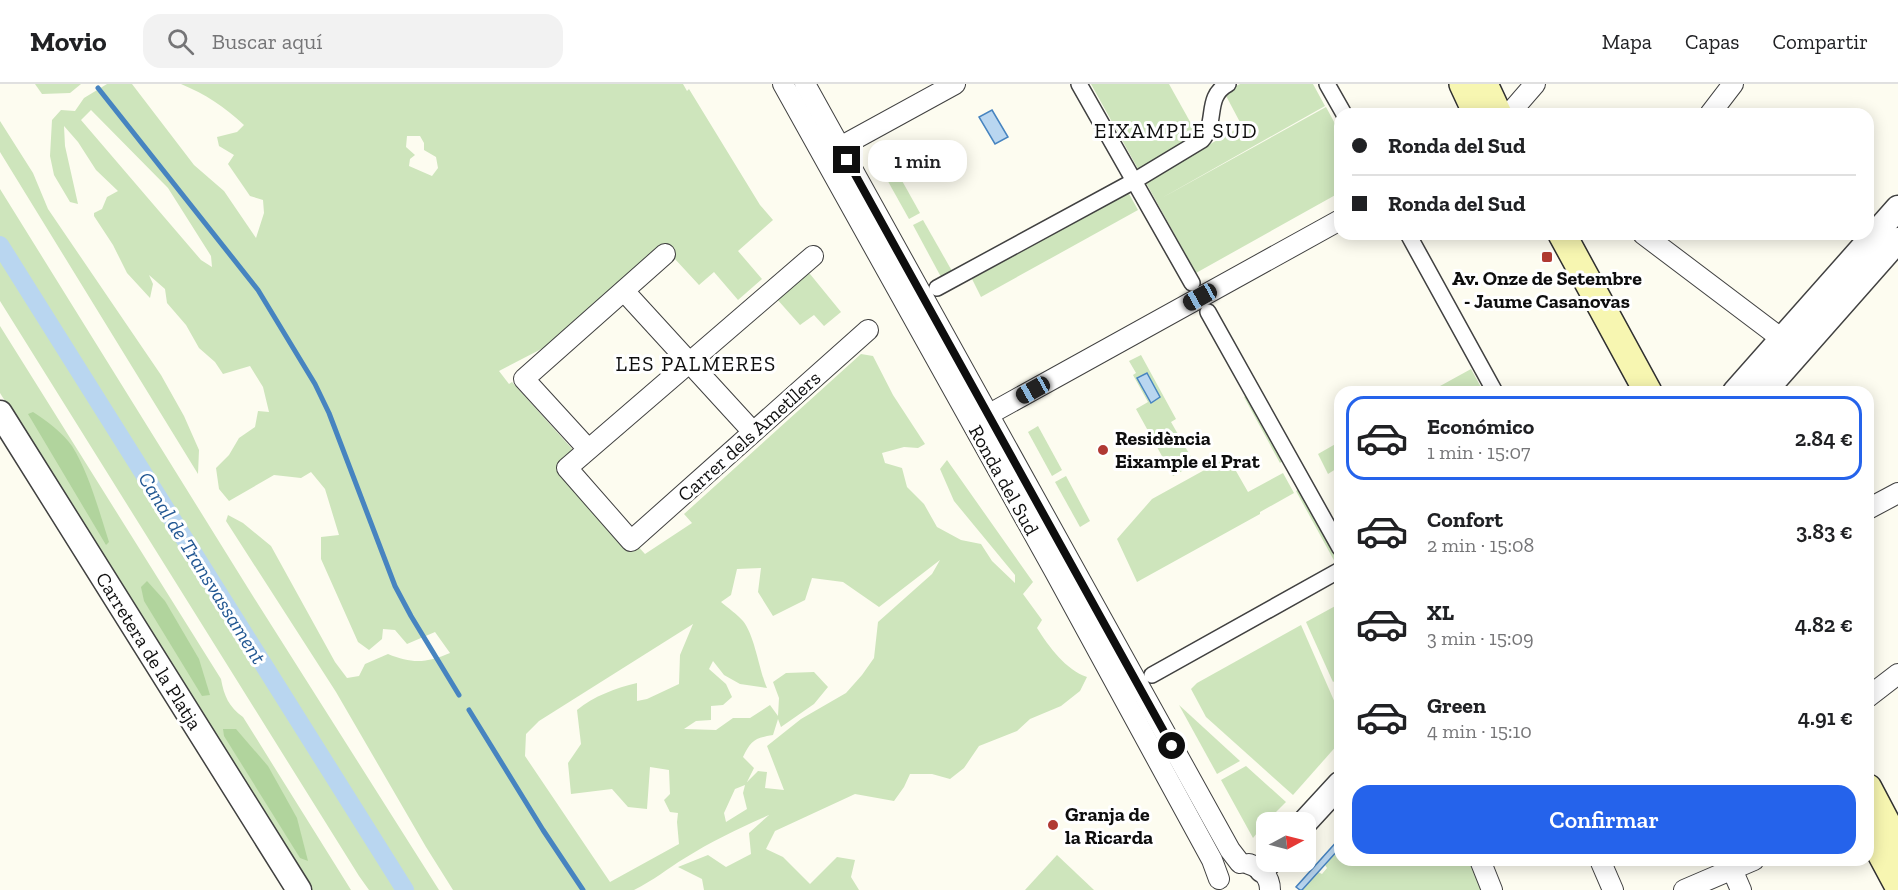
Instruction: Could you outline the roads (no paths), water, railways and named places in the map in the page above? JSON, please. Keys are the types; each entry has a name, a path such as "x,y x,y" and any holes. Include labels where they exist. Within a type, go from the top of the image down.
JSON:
{"main road":[{"path":"1463,84 1474,108"},
{"path":"1484,84 1495,108"},
{"path":"1545,240 1624,386"},
{"path":"1565,240 1645,386"},
{"path":"1874,799 1898,845"},
{"path":"1874,840 1898,885"}],"street":[{"name":"Ronda del Sud","path":"783,84 832,152 981,419 1148,704 1230,850 1256,868"},
{"name":"Ronda del Sud","path":"805,84 832,152"},
{"path":"832,152 955,84"},
{"path":"1079,84 1192,283"},
{"path":"937,288 1134,181 1202,140 1211,124 1216,94 1221,87 1228,84"},
{"path":"1327,84 1341,108"},
{"path":"1514,108 1535,84"},
{"path":"1714,108 1732,84"},
{"path":"1769,386 1886,241 1898,208"},
{"path":"981,419 1334,223"},
{"path":"1411,240 1492,386"},
{"path":"1651,240 1782,339"},
{"path":"1740,386 1782,339 1886,241"},
{"path":"665,254 524,379 588,449 813,256"},
{"path":"624,291 753,432"},
{"path":"1208,312 1334,537"},
{"name":"Carrer dels Ametllers","path":"588,449 567,468 631,541 868,330"},
{"name":"Carretera de la Platja","path":"0,413 298,890"},
{"name":"Ronda del Sud","path":"981,419 1201,839 1216,869 1218,885"},
{"path":"1874,506 1898,493"},
{"path":"1152,675 1334,573"},
{"path":"1874,692 1898,674"},
{"path":"1314,812 1334,791"},
{"path":"1482,866 1492,890"},
{"path":"1603,866 1613,890"},
{"path":"1684,890 1726,866"},
{"path":"1731,866 1741,890"},
{"path":"1218,885 1227,868 1256,871"}],"water":[{"path":"992,110 1008,137 995,144 979,117"},
{"path":"1147,373 1160,397 1151,403 1137,378"},
{"path":"1334,845 1334,855 1300,890 1296,887 1309,872 1316,872 1316,865"}],"waterway":[{"path":"98,88 258,290 315,384 329,413 395,586 459,695"},
{"name":"Canal de Transvassament","path":"0,245 405,890"},
{"path":"469,710 583,890"}],"place":[{"name":"Av. Onze de Setembre - Jaume Casanovas","path":"1547,257"},
{"name":"Residència Eixample el Prat","path":"1103,450"},
{"name":"Granja de la Ricarda","path":"1053,825"}],"district":[{"name":"EIXAMPLE SUD","path":"1176,131"},
{"name":"LES PALMERES","path":"696,364"}]}
